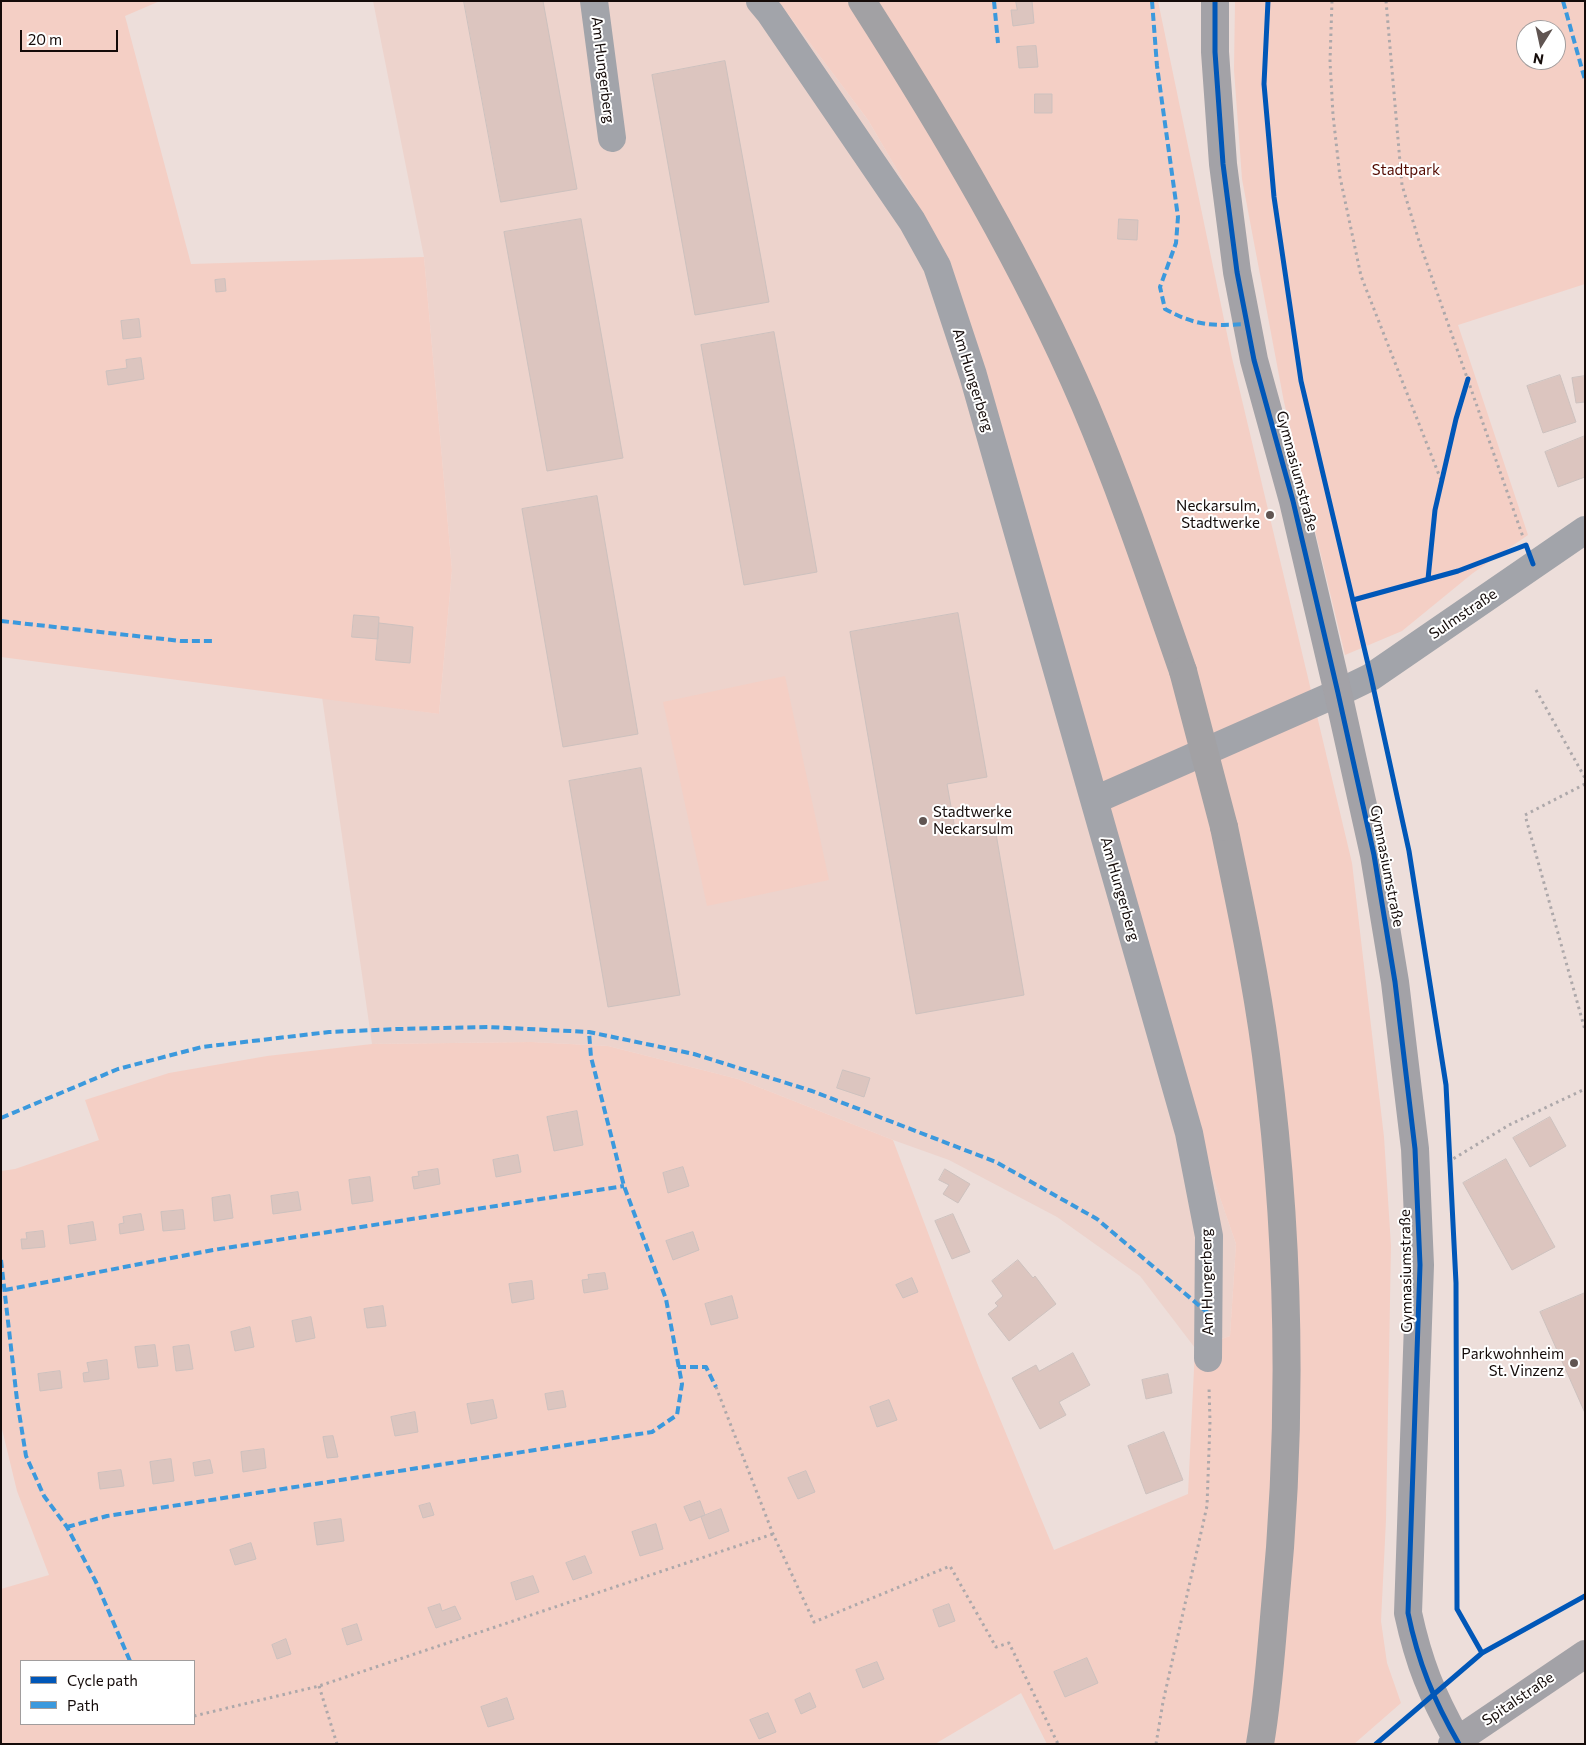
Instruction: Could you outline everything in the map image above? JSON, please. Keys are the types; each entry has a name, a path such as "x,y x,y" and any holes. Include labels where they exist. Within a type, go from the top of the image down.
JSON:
{"highway":[{"path":"862,1 939,122 1014,258 1080,396 1137,538 1183,672 1224,827 1245,925 1266,1055 1279,1182 1287,1318 1284,1519 1261,1740"}],"street":[{"name":"Am Hungerberg","path":"594,1 612,138"},
{"name":"Am Hungerberg","path":"760,1 912,221 937,266 973,375 1189,1133 1209,1236 1208,1358"},
{"name":"Gymnasiumstraße","path":"1215,1 1215,52 1223,155 1236,272 1254,360 1293,501 1338,693 1379,885 1395,982 1415,1149 1420,1265 1408,1613 1416,1652 1432,1695 1456,1743"},
{"name":"Sulmstraße","path":"1338,693 1371,676 1585,530"},
{"path":"1095,800 1338,693"},
{"name":"Spitalstraße","path":"1456,1743 1585,1654"}],"path":[{"path":"1332,1 1330,61 1333,115 1340,178 1361,276 1442,480"},
{"path":"1386,1 1402,184 1419,241 1526,546"},
{"path":"1536,690 1585,778"},
{"path":"1585,784 1525,815 1585,1030"},
{"path":"1448,1162 1509,1125 1585,1090"},
{"path":"1156,1744 1163,1702 1206,1506 1210,1422 1208,1358"},
{"path":"716,1387 773,1534 814,1622 950,1566 996,1647 1009,1642 1058,1744"},
{"path":"195,1716 319,1686 773,1534"},
{"path":"319,1686 337,1744"}],"shaded area":[{"path":"373,1 778,1 868,120 950,261 1018,482 1195,1126 1236,1244 1230,1336 1195,1348 1140,1276 1057,1217 949,1160 738,1079 608,1046 532,1042 372,1044 322,697 439,714 452,570 424,257"}],"green space":[{"path":"1,1 160,1 125,16 191,264 424,257 452,570 439,714 1,657"},
{"path":"778,1 1158,1 1232,358 1352,863 1384,1137 1391,1246 1386,1520 1381,1621 1387,1663 1401,1703 1354,1744 1047,1744 1021,1693 935,1744 1,1744 1,1589 49,1575 17,1491 1,1425 1,1171 15,1169 99,1140 85,1100 169,1073 267,1056 372,1044 532,1042 608,1046 738,1079 893,1140 979,1368 1054,1550 1188,1494 1195,1348 1230,1336 1236,1244 1195,1126 1018,482 950,261 868,120"},
{"name":"Stadtpark","path":"1235,1 1585,1 1585,284 1458,325 1528,535 1473,573 1402,631 1345,655 1284,402 1242,179 1234,70"},
{"path":"785,676 829,880 707,906 663,702"}],"building":[{"path":"464,1 543,1 577,189 501,202"},
{"path":"1016,1 1032,1 1034,23 1013,26 1011,10 1017,10"},
{"path":"1036,46 1038,67 1019,68 1017,47"},
{"path":"725,61 769,302 695,315 652,75"},
{"path":"1035,94 1052,94 1052,113 1035,113"},
{"path":"581,219 623,458 547,471 504,232"},
{"path":"1119,219 1138,220 1137,240 1118,239"},
{"path":"225,279 226,291 216,292 215,280"},
{"path":"139,319 141,337 123,339 121,321"},
{"path":"774,332 817,572 744,585 701,345"},
{"path":"141,358 144,379 108,385 106,371 127,368 126,360"},
{"path":"1560,375 1576,422 1543,433 1527,386"},
{"path":"1585,376 1585,402 1576,403 1572,378"},
{"path":"1585,436 1585,477 1558,487 1545,452"},
{"path":"597,496 638,734 563,747 522,509"},
{"path":"958,613 987,777 947,784 956,835 995,828 1024,995 916,1014 850,632"},
{"path":"354,615 379,617 378,639 352,637"},
{"path":"379,623 413,627 410,663 376,660"},
{"path":"641,768 680,995 608,1007 569,781"},
{"path":"843,1070 870,1078 864,1097 837,1088"},
{"path":"577,1111 583,1145 554,1151 547,1117"},
{"path":"1550,1117 1566,1146 1530,1167 1513,1138"},
{"path":"518,1155 521,1172 496,1177 493,1160"},
{"path":"1506,1159 1555,1247 1512,1270 1463,1183"},
{"path":"683,1167 689,1186 668,1193 663,1173"},
{"path":"438,1169 440,1184 414,1189 412,1177 419,1176 418,1172"},
{"path":"945,1169 970,1184 958,1203 943,1194 949,1185 939,1180"},
{"path":"370,1177 373,1201 352,1204 349,1180"},
{"path":"298,1192 301,1210 273,1214 271,1196"},
{"path":"230,1195 233,1218 214,1221 212,1198"},
{"path":"183,1210 185,1229 163,1231 161,1212"},
{"path":"141,1214 144,1230 120,1234 119,1224 124,1223 123,1217"},
{"path":"953,1214 970,1252 952,1259 935,1221"},
{"path":"93,1222 96,1240 70,1244 68,1226"},
{"path":"43,1231 45,1247 22,1249 21,1239 27,1239 26,1233"},
{"path":"693,1232 699,1250 673,1260 666,1241"},
{"path":"1018,1260 1033,1278 1035,1276 1056,1304 1009,1341 988,1314 998,1306 995,1303 1003,1296 992,1281"},
{"path":"605,1273 608,1289 584,1293 582,1280 589,1279 588,1275"},
{"path":"912,1278 918,1292 903,1298 896,1285"},
{"path":"532,1281 534,1299 512,1303 509,1284"},
{"name":"Parkwohnheim St. Vinzenz","path":"1585,1293 1585,1413 1540,1312"},
{"path":"732,1296 738,1318 711,1325 705,1304"},
{"path":"383,1306 386,1326 367,1328 364,1309"},
{"path":"311,1317 315,1338 296,1342 292,1321"},
{"path":"250,1327 254,1347 235,1351 231,1332"},
{"path":"155,1345 158,1366 138,1368 135,1347"},
{"path":"189,1345 193,1369 176,1371 173,1347"},
{"path":"1073,1353 1090,1385 1059,1402 1066,1415 1040,1429 1012,1378 1036,1365 1039,1371"},
{"path":"107,1360 109,1379 84,1382 83,1373 89,1372 87,1363"},
{"path":"60,1371 62,1388 40,1391 38,1374"},
{"path":"1168,1374 1172,1393 1146,1399 1142,1380"},
{"path":"563,1391 566,1407 548,1410 545,1394"},
{"path":"493,1400 497,1418 471,1424 467,1404"},
{"path":"889,1400 897,1420 877,1427 870,1407"},
{"path":"415,1412 418,1432 395,1436 391,1417"},
{"path":"1164,1432 1183,1480 1146,1494 1128,1446"},
{"path":"333,1436 338,1457 327,1458 323,1437"},
{"path":"264,1449 266,1468 243,1472 241,1452"},
{"path":"171,1459 174,1481 153,1484 150,1462"},
{"path":"210,1460 213,1473 195,1476 193,1463"},
{"path":"121,1470 124,1486 100,1489 98,1473"},
{"path":"806,1471 815,1492 798,1499 788,1478"},
{"path":"700,1501 705,1515 690,1521 684,1507"},
{"path":"430,1503 434,1515 423,1518 419,1506"},
{"path":"721,1509 729,1531 709,1539 701,1517"},
{"path":"341,1519 344,1541 317,1545 314,1523"},
{"path":"656,1524 663,1549 640,1556 632,1532"},
{"path":"251,1543 256,1559 235,1565 230,1550"},
{"path":"585,1556 592,1573 573,1580 566,1563"},
{"path":"533,1576 539,1592 516,1600 511,1583"},
{"path":"440,1604 442,1611 455,1606 461,1619 436,1628 428,1608"},
{"path":"949,1604 955,1621 939,1627 933,1610"},
{"path":"357,1624 362,1640 347,1645 342,1629"},
{"path":"286,1639 291,1654 277,1659 272,1645"},
{"path":"1087,1658 1098,1683 1065,1697 1054,1672"},
{"path":"877,1662 884,1679 863,1688 856,1670"},
{"path":"810,1693 816,1707 801,1714 795,1700"},
{"path":"507,1698 514,1719 488,1727 481,1707"},
{"path":"768,1713 776,1732 759,1739 750,1720"}],"marked path":[{"path":"994,1 998,43"},
{"path":"1152,1 1157,66 1178,217 1176,243 1160,287 1165,309 1186,319 1204,324 1247,324"},
{"path":"1563,1 1585,80"},
{"path":"1,621 181,641 214,641"},
{"path":"1,1118 118,1069 202,1047 329,1032 398,1029 488,1027 589,1032 694,1054 812,1091 996,1162 1097,1219 1208,1313"},
{"path":"67,1527 107,1516 652,1432 677,1415 682,1384 666,1299 624,1186 591,1057 589,1032"},
{"path":"5,1290 213,1250 624,1186"},
{"path":"1,1260 17,1400 26,1456 44,1496 67,1527 96,1582 130,1660"},
{"path":"678,1367 706,1367 716,1387"}],"cycle path":[{"path":"1215,1 1215,52 1223,164 1237,272 1254,360 1293,501 1338,693 1374,855 1395,982 1415,1149 1420,1265 1408,1613 1428,1681 1459,1744"},
{"path":"1268,1 1264,84 1274,197 1301,381 1371,677 1409,851 1446,1085 1456,1283 1457,1609 1482,1653"},
{"path":"1428,579 1435,510 1456,419 1468,379"},
{"path":"1353,600 1458,571 1526,545 1533,564"},
{"path":"1376,1744 1482,1653 1585,1596"}],"place":[{"name":"Neckarsulm, Stadtwerke","path":"1270,515"},
{"name":"Stadtwerke Neckarsulm","path":"923,821"},
{"name":"Parkwohnheim St. Vinzenz","path":"1574,1363"}]}
